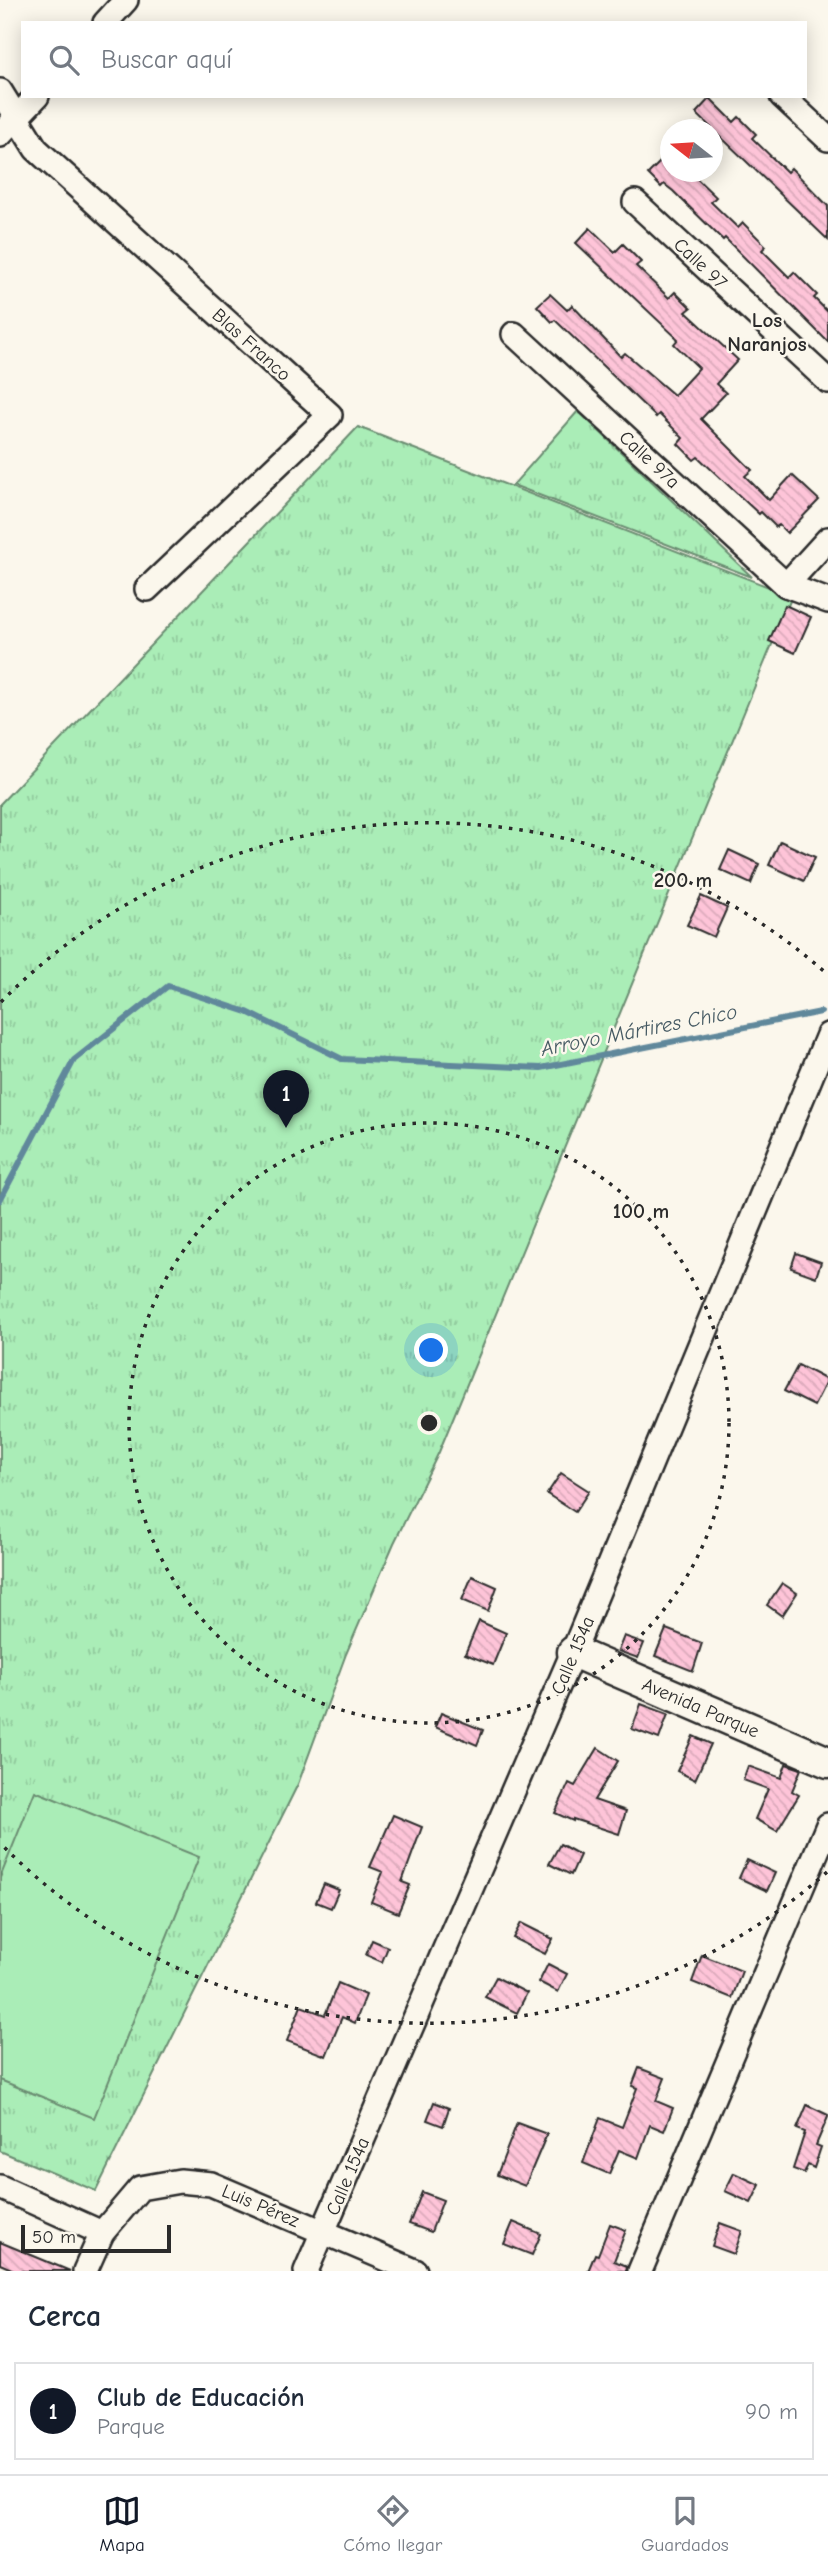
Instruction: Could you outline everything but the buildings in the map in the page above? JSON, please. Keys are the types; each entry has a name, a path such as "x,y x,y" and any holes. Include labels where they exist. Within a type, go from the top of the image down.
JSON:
{"street":[{"path":"107,21 126,0"},
{"name":"Blas Franco","path":"0,91 36,149 330,415 146,589"},
{"path":"0,135 35,98"},
{"path":"784,98 828,139"},
{"name":"Calle 97","path":"635,202 828,381"},
{"name":"Calle 97a","path":"514,334 786,585"},
{"path":"828,539 786,585 828,601"},
{"name":"Calle 154a","path":"306,2271 818,1086 828,1035"},
{"name":"Avenida Parque","path":"573,1652 828,1762"},
{"path":"640,2271 828,1825"},
{"name":"Luis Pérez","path":"102,2233 141,2188 180,2181 211,2184 415,2271"},
{"path":"0,2187 102,2233 85,2271"}],"green space":[{"path":"578,411 752,577 513,485"},
{"path":"358,427 792,596 439,1452 394,1543 346,1654 298,1784 96,2191 0,2151 0,804"},
{"path":"35,1791 199,1857 94,2118 0,2080 0,1878"}],"waterway":[{"name":"Arroyo Mártires Chico","path":"0,1200 74,1060 168,986 247,1012 342,1059 541,1068 821,1012"}],"place":[{"name":"Club de Educación","path":"286,1128"}],"district":[{"name":"Los Naranjos","path":"767,332"}]}
